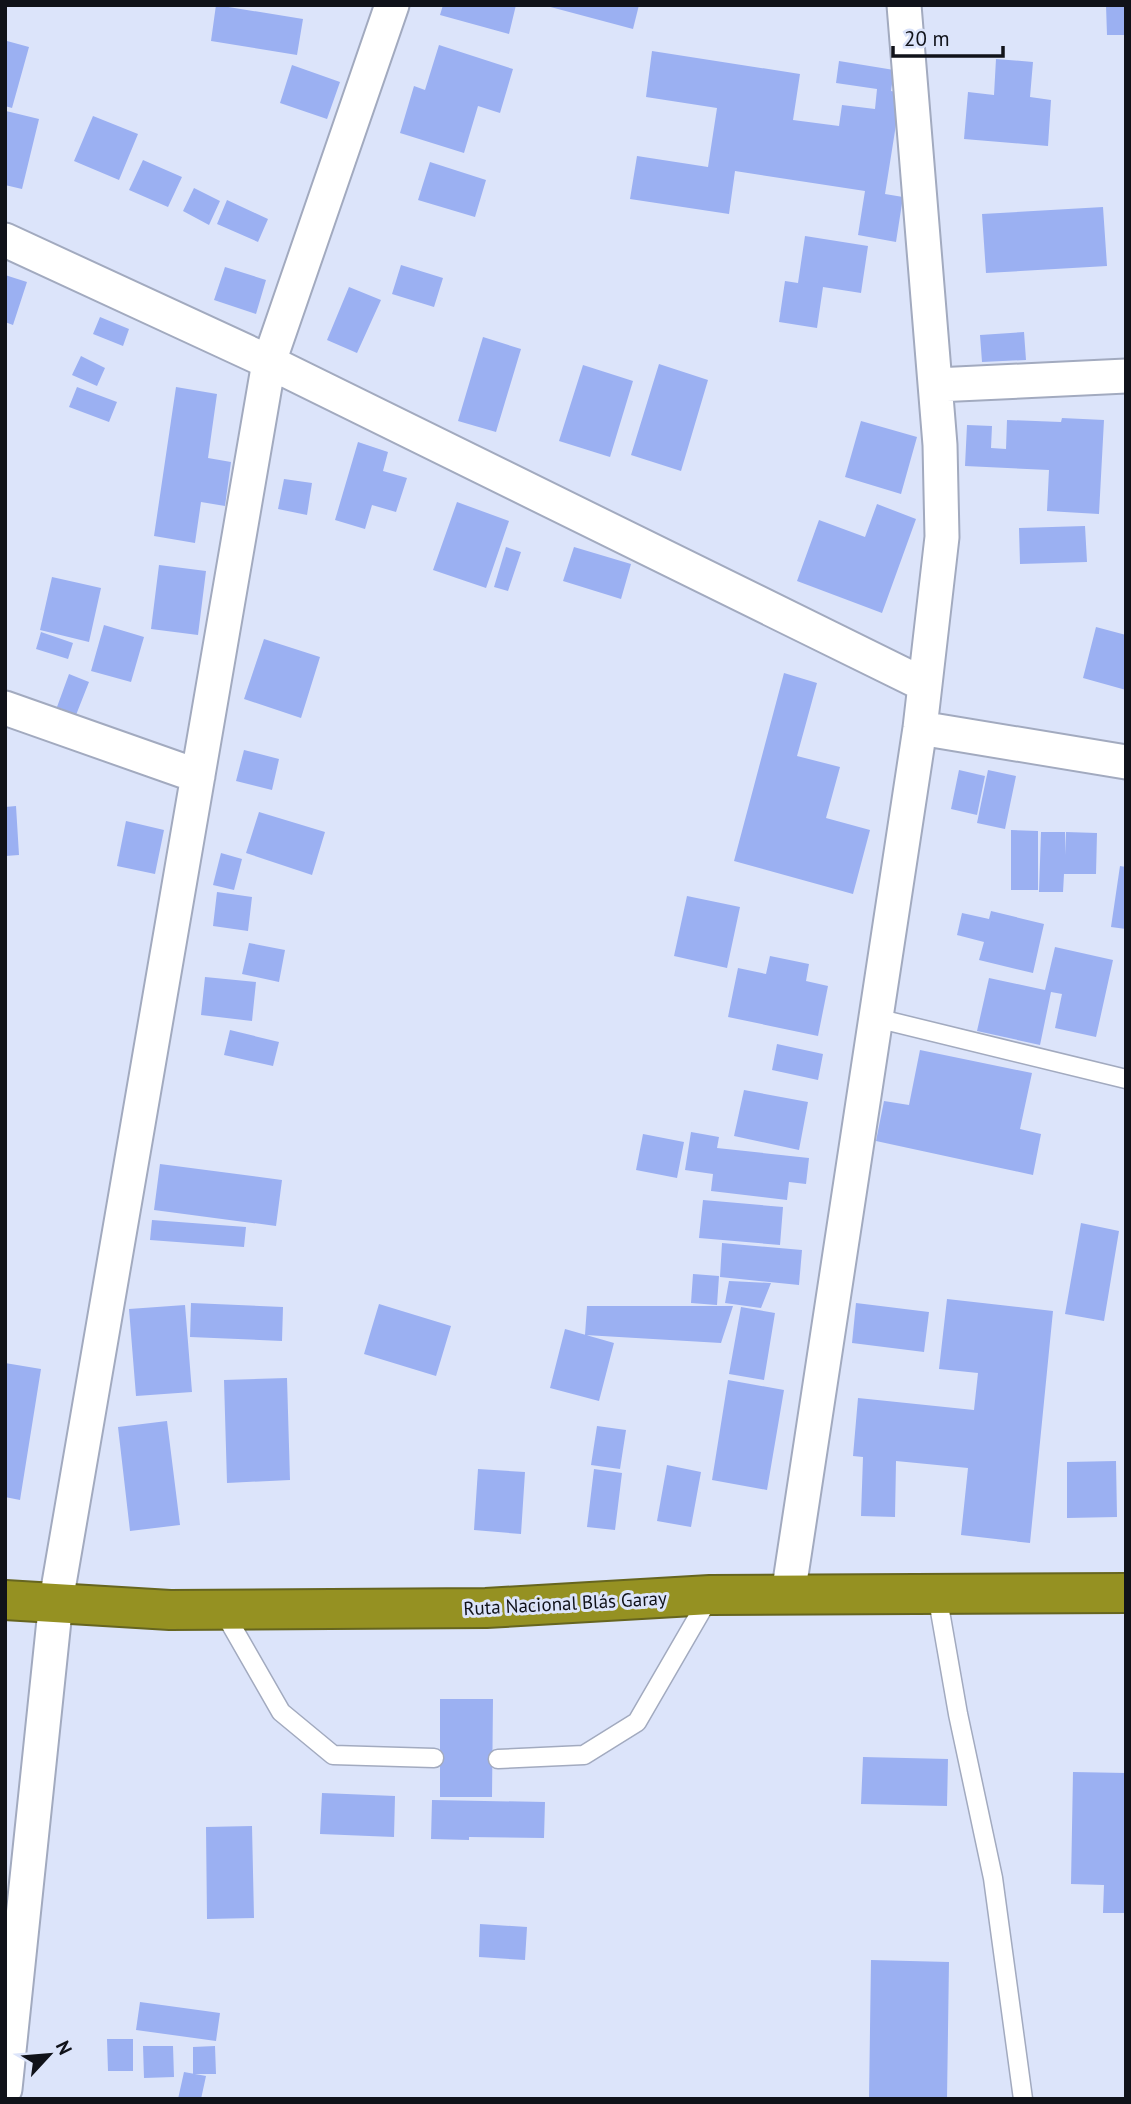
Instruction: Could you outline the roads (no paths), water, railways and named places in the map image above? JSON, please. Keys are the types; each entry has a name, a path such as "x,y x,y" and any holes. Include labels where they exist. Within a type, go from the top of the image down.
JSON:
{"highway":[{"name":"Ruta Nacional Blás Garay","path":"5,1600 170,1610 486,1608 710,1595 1126,1593"}],"street":[{"path":"5,2089 56,1601 269,362 392,5"},
{"path":"788,1595 920,728 942,537 936,385 904,5"},
{"path":"5,240 269,362 925,685"},
{"path":"936,385 1126,376"},
{"path":"5,708 198,776"},
{"path":"920,728 1126,762"}],"lane":[{"path":"876,1018 1126,1079"},
{"path":"937,1594 958,1714 993,1878 1023,2099"},
{"path":"498,1759 584,1755 637,1722 710,1595"},
{"path":"222,1609 281,1712 333,1755 434,1758"}]}
